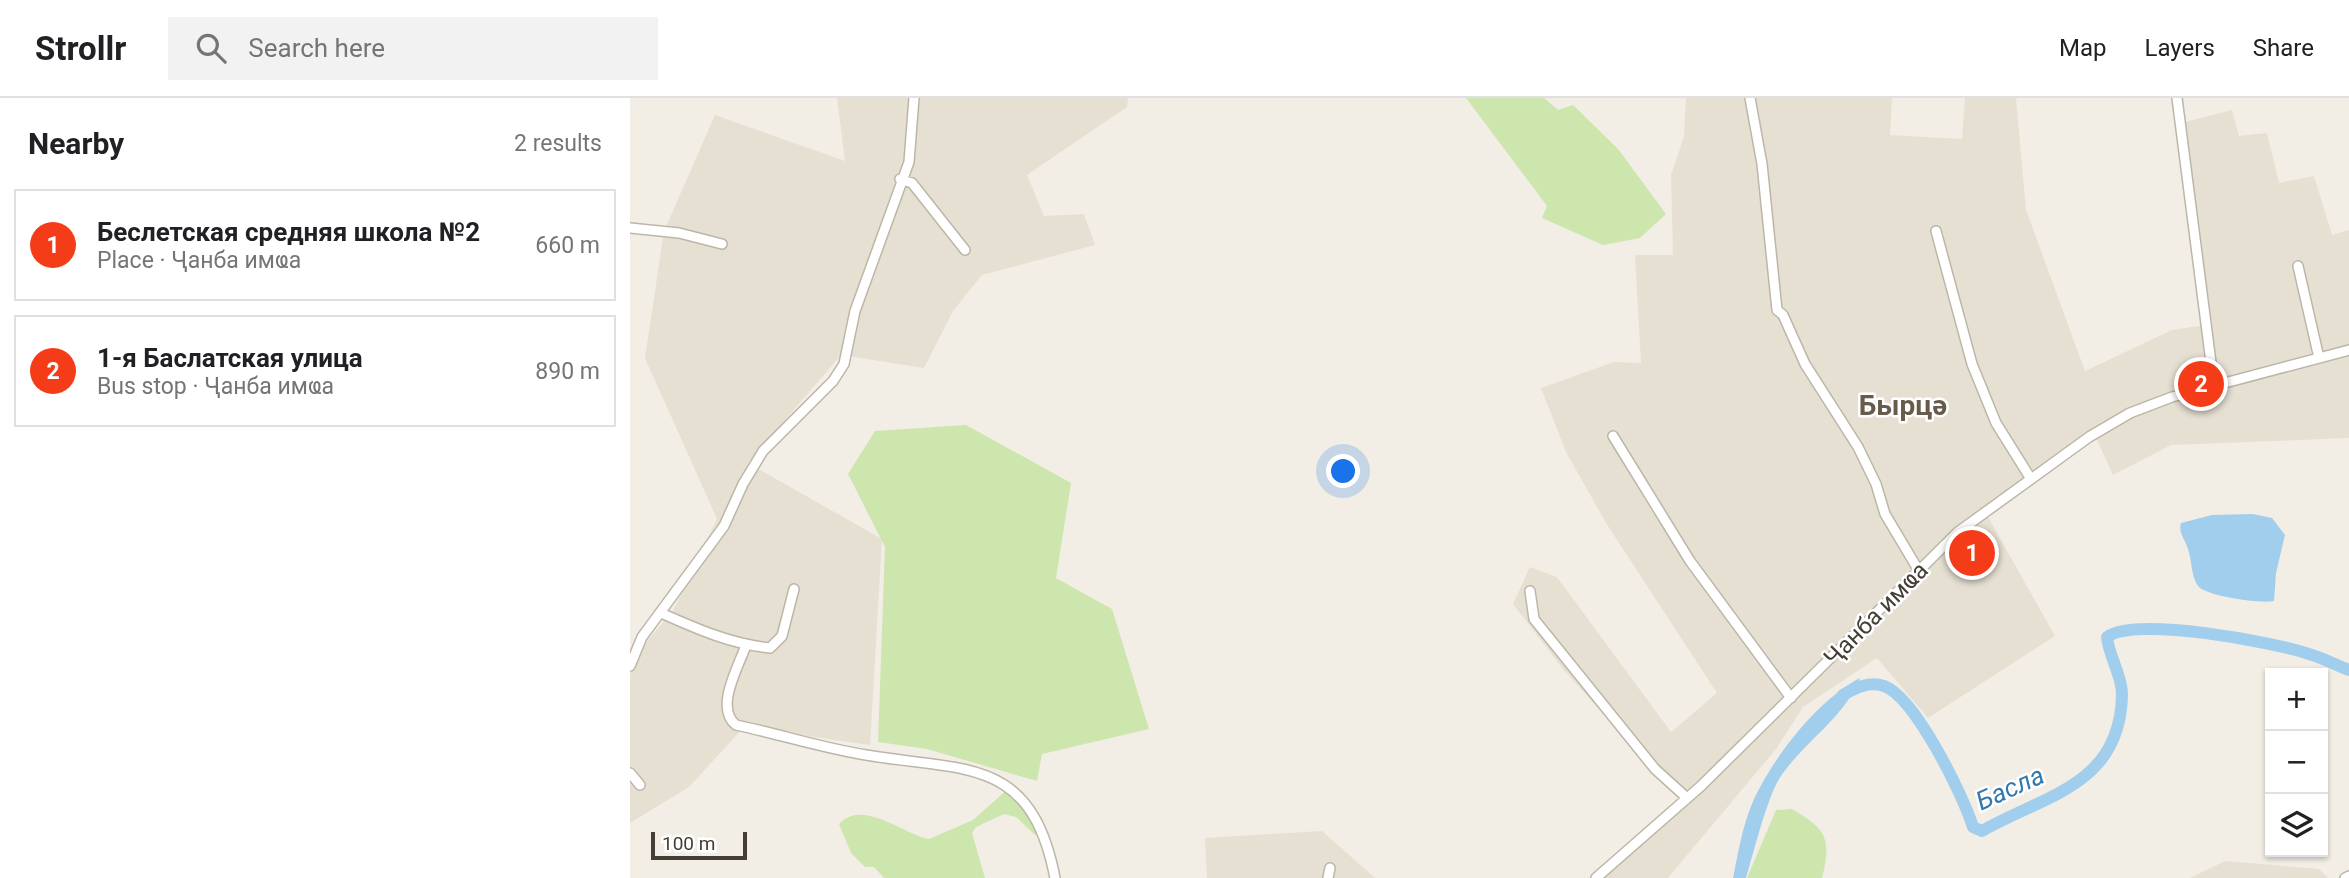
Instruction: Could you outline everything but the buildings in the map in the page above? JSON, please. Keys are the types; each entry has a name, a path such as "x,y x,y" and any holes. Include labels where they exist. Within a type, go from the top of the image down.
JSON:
{"street":[{"path":"630,666 642,637 724,526 743,484 763,451 838,375 844,364 855,311 900,179 909,162 914,98"},
{"path":"1750,98 1762,164 1777,310 1783,315 1805,364 1858,447 1876,484 1885,514 1919,570"},
{"path":"2177,98 2214,386"},
{"path":"900,179 912,183 965,250"},
{"path":"630,228 680,233 722,244"},
{"path":"1936,231 1972,365 1996,423 2031,479"},
{"path":"2298,266 2319,358"},
{"name":"Ҷанба имҩа","path":"1596,878 1687,798 1958,532 2089,437 2130,414 2172,397 2349,350"},
{"path":"1613,436 1690,561 1791,698"},
{"path":"661,613 701,631 746,645 770,648 782,636 794,589"},
{"path":"1530,591 1534,619 1655,769 1687,798"},
{"path":"746,645 729,694 728,712 730,720 736,725 840,750 945,764 985,775 1004,784 1021,798 1041,828 1055,878"},
{"path":"630,773 640,785"}],"shaded area":[{"path":"837,98 1128,98 1127,107 1027,175 1044,216 1084,214 1095,245 982,275 953,311 924,368 841,355 748,463 882,539 870,745 744,727 689,787 630,823 630,674 648,640 673,611 717,519 645,358 664,231 715,115 845,161"},
{"path":"1686,98 1892,98 1890,135 1962,139 1965,98 2016,98 2026,210 2085,371 2172,330 2212,324 2185,122 2232,110 2239,136 2267,133 2279,183 2314,176 2332,235 2349,230 2349,438 2171,445 2113,475 2093,431 1983,508 2055,636 1928,718 1877,658 1803,707 1776,749 1668,878 1604,878 1683,803 1563,669 1513,604 1530,567 1557,577 1671,732 1717,693 1606,523 1566,452 1541,388 1614,362 1641,363 1635,255 1673,255 1671,175 1684,137"},
{"path":"1322,831 1375,878 1207,878 1205,838"},
{"path":"2225,861 2319,869 2328,878 2190,878"}],"green space":[{"path":"1466,98 1544,98 1558,110 1573,105 1618,149 1666,214 1640,238 1603,245 1542,218 1547,206"},
{"path":"966,425 1071,483 1056,578 1112,609 1149,729 1042,754 1037,781 927,749 878,742 885,547 848,474 875,431"},
{"path":"1008,789 1022,801 1039,834 1035,835 1016,817 1004,814 976,827 972,833 985,878 884,878 874,867 865,867 851,853 839,824 848,817 871,816 929,839 973,820"},
{"path":"1792,809 1812,823 1824,836 1826,853 1822,878 1747,878 1776,810"}],"water":[{"path":"2253,514 2272,518 2285,535 2276,573 2274,601 2234,598 2203,590 2194,578 2188,549 2181,533 2181,523 2212,515"},
{"path":"1860,678 1844,706 1779,779 1765,813 1746,878 1733,878 1749,813 1771,769 1812,716"}],"waterway":[{"name":"Басла","path":"1843,695 1873,684 1884,686 1896,694 1910,708 1949,771 1973,827 1982,831 2075,783 2094,768 2109,749 2118,725 2122,694 2107,637 2123,631 2146,629 2205,633 2291,649 2349,670"}],"place":[{"name":"1-я Баслатская улица","path":"2201,384"},
{"name":"Беслетская средняя школа №2","path":"1972,553"}],"district":[{"name":"Бырцә","path":"1903,405"}]}
